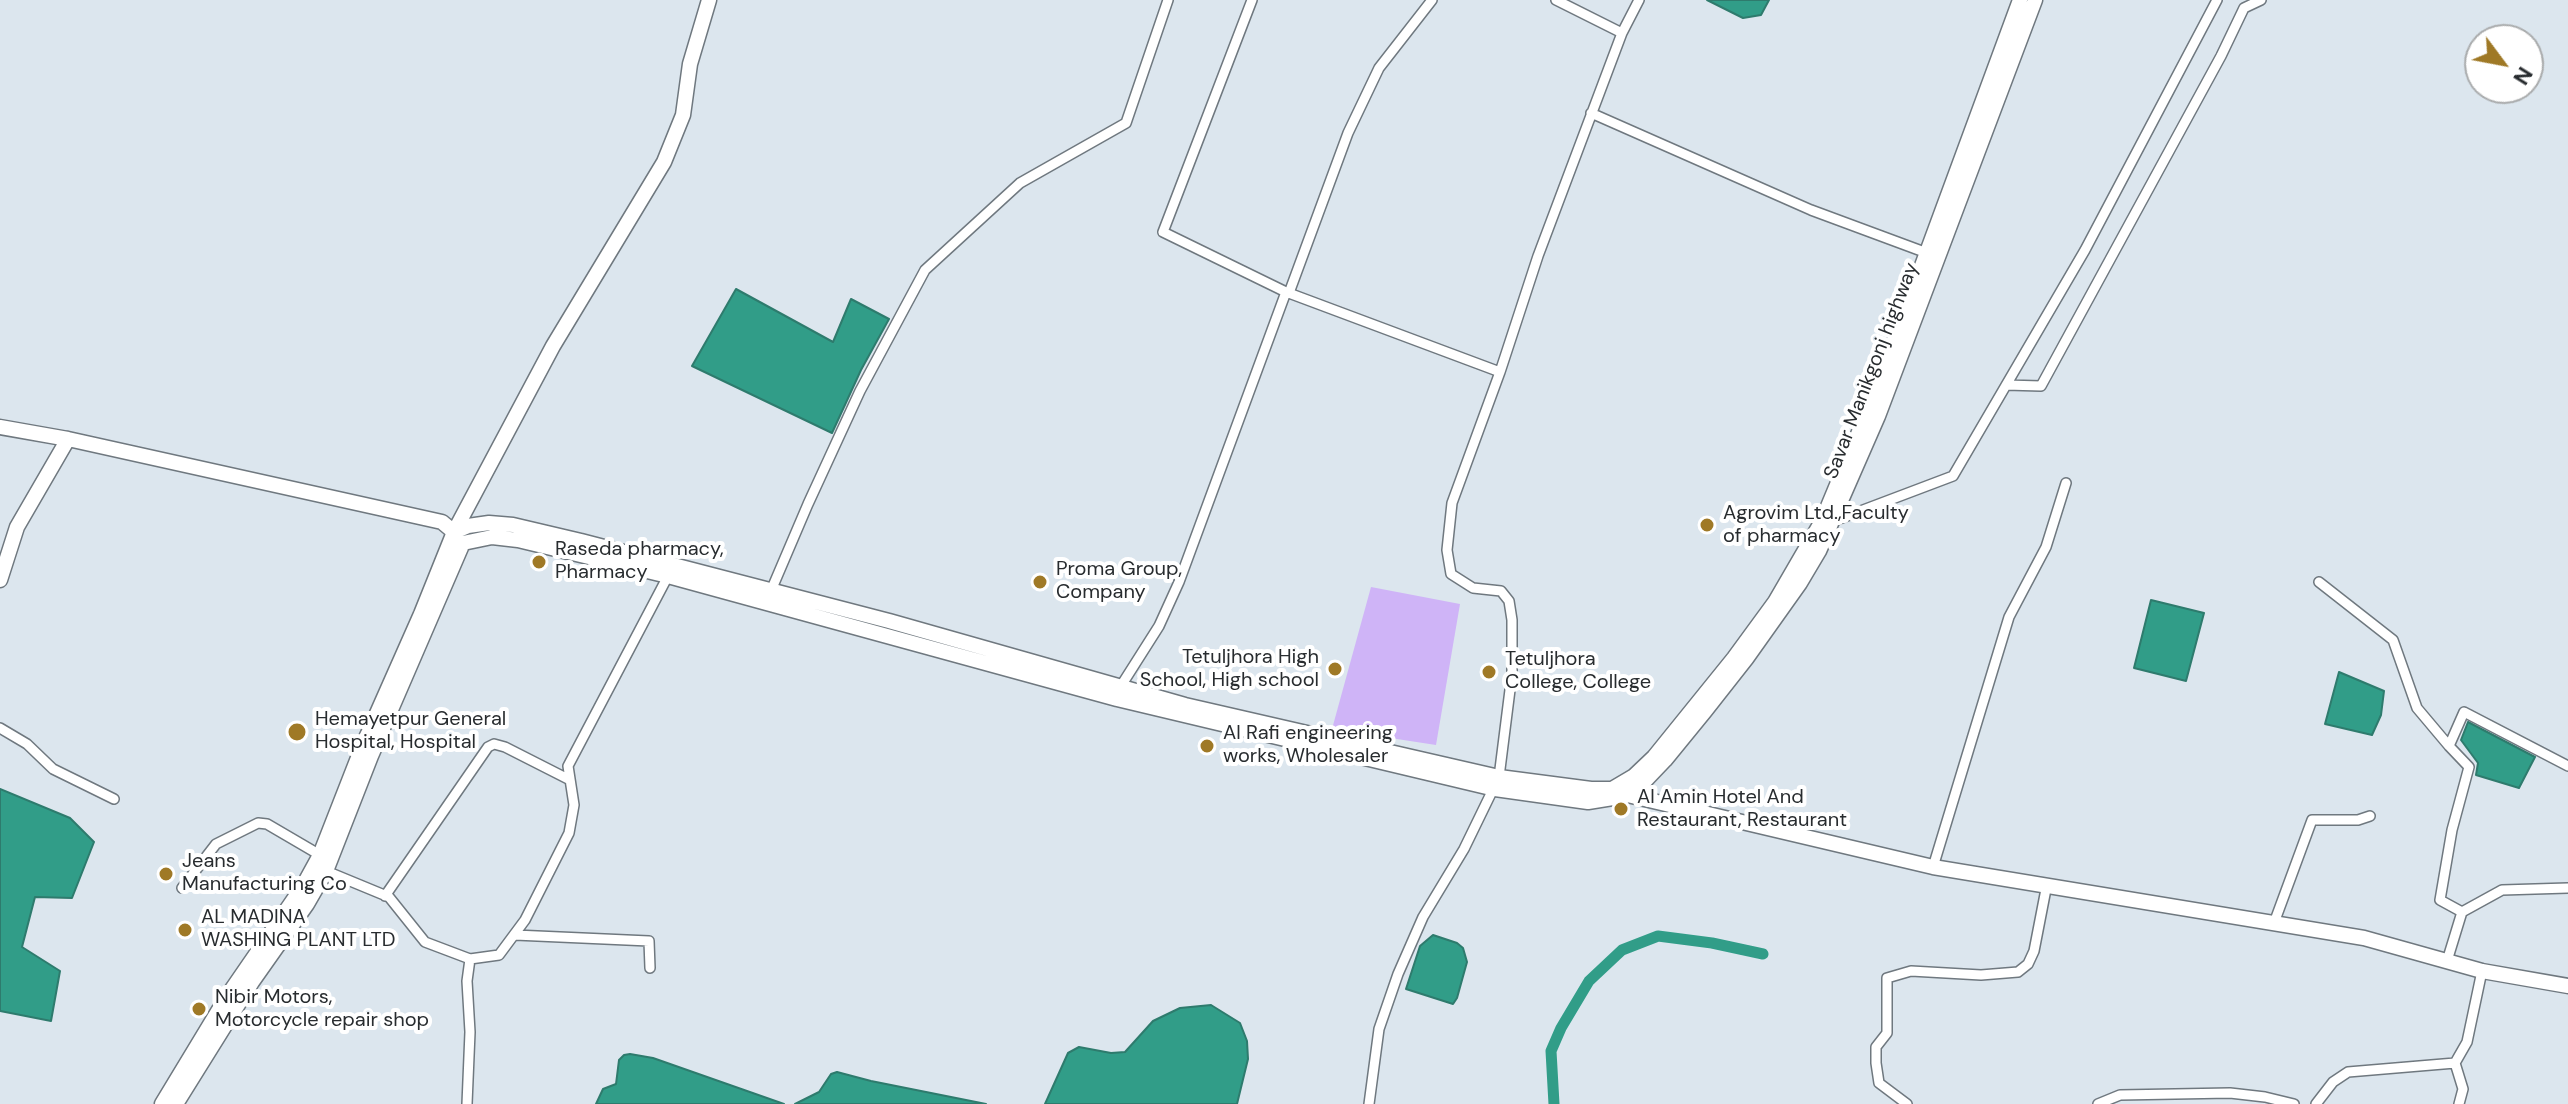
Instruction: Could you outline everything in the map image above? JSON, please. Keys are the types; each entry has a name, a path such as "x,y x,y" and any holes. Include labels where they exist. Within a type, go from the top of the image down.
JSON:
{"main road":[{"path":"162,1104 234,998 320,855 363,745 460,529 553,346 664,162 683,115 690,64 709,0"},
{"path":"0,427 68,439 442,522 492,537 518,540 769,598 1118,693 1588,802 1619,792 1644,767 1734,658 1797,568 1848,461 2020,0"},
{"name":"Savar Manikgonj highway","path":"1619,792 1644,782 1746,659 1800,583 1834,521 1878,416 2035,0"},
{"path":"0,580 17,527 68,439"},
{"path":"460,529 489,523 513,525 702,571 769,598"},
{"path":"176,1104 234,998 307,904 326,871 460,529"},
{"path":"1619,792 1933,867 2364,938 2482,971 2568,986"}],"street":[{"path":"769,598 860,391 925,270 1020,183 1126,123 1168,0"},
{"path":"1252,0 1163,232 1287,293 1500,372"},
{"path":"1118,693 1159,626 1179,582 1348,133 1379,68 1432,0"},
{"path":"1556,0 1622,33"},
{"path":"1369,1104 1379,1029 1398,974 1423,917 1464,849 1497,783 1512,674 1509,601 1501,591 1473,588 1451,574 1447,550 1452,503 1591,113 1622,33 1639,0"},
{"path":"1834,521 1953,476 2085,250 2217,0"},
{"path":"2006,385 2041,386 2221,56 2244,8 2261,0"},
{"path":"1591,113 1811,210 1927,253"},
{"path":"1933,867 2009,617 2046,547 2066,483"},
{"path":"326,871 385,896 425,942 470,959 499,955 525,920 569,833 574,805 568,766 668,576"},
{"path":"2319,582 2393,640 2417,708 2469,767 2452,830 2440,900 2462,912"},
{"path":"2449,746 2464,712 2568,766"},
{"path":"0,728 27,744 53,769 114,799"},
{"path":"385,896 488,747 494,744 505,747 570,780"},
{"path":"2274,923 2312,820 2358,820 2370,816"},
{"path":"182,888 216,844 258,823 267,824 320,855"},
{"path":"1907,1104 1879,1083 1876,1047 1887,1033 1887,978 1911,971 1981,975 2018,972 2028,964 2034,951 2047,884"},
{"path":"2447,961 2462,912 2502,890 2568,888"},
{"path":"515,935 649,941 650,968"},
{"path":"467,1104 470,1032 467,981 470,959"},
{"path":"2459,1104 2463,1089 2455,1063 2467,1042 2482,971"},
{"path":"2316,1104 2333,1082 2348,1072 2455,1063"},
{"path":"2098,1104 2120,1095 2230,1093 2294,1104"}],"shaded area":[{"path":"1707,0 1769,0 1761,15 1743,18"},
{"path":"736,289 833,342 851,299 889,319 832,433 692,366"},
{"path":"1371,587 1460,604 1436,745 1332,729"},
{"path":"2151,600 2204,613 2186,681 2134,668"},
{"path":"2339,672 2384,691 2381,715 2372,735 2325,724"},
{"path":"2468,722 2535,757 2519,788 2476,775 2478,763 2461,740"},
{"path":"0,789 70,818 94,842 72,898 35,897 22,947 60,971 51,1021 0,1011"},
{"path":"1433,935 1463,948 1467,962 1453,1004 1406,989 1420,946"},
{"path":"1211,1005 1240,1023 1247,1041 1248,1059 1237,1104 1045,1104 1068,1053 1079,1047 1111,1053 1125,1052 1153,1021 1180,1008"},
{"path":"630,1054 653,1058 784,1104 596,1104 603,1089 616,1084 619,1060"},
{"path":"837,1072 986,1104 795,1104 819,1092 831,1074"}],"waterway":[{"path":"1554,1104 1551,1051 1561,1028 1589,981 1622,950 1658,936 1763,954"}],"place":[{"name":"Agrovim Ltd.,Faculty of pharmacy","path":"1707,525"},
{"name":"Raseda pharmacy, Pharmacy","path":"539,562"},
{"name":"Proma Group, Company","path":"1040,582"},
{"name":"Tetuljhora High School, High school","path":"1335,669"},
{"name":"Tetuljhora College, College","path":"1489,672"},
{"name":"Hemayetpur General Hospital, Hospital","path":"297,732"},
{"name":"Al Rafi engineering works, Wholesaler","path":"1207,746"},
{"name":"Al Amin Hotel And Restaurant, Restaurant","path":"1621,809"},
{"name":"Jeans Manufacturing Co","path":"166,874"},
{"name":"AL MADINA WASHING PLANT LTD","path":"185,930"},
{"name":"Nibir Motors, Motorcycle repair shop","path":"199,1009"}]}
